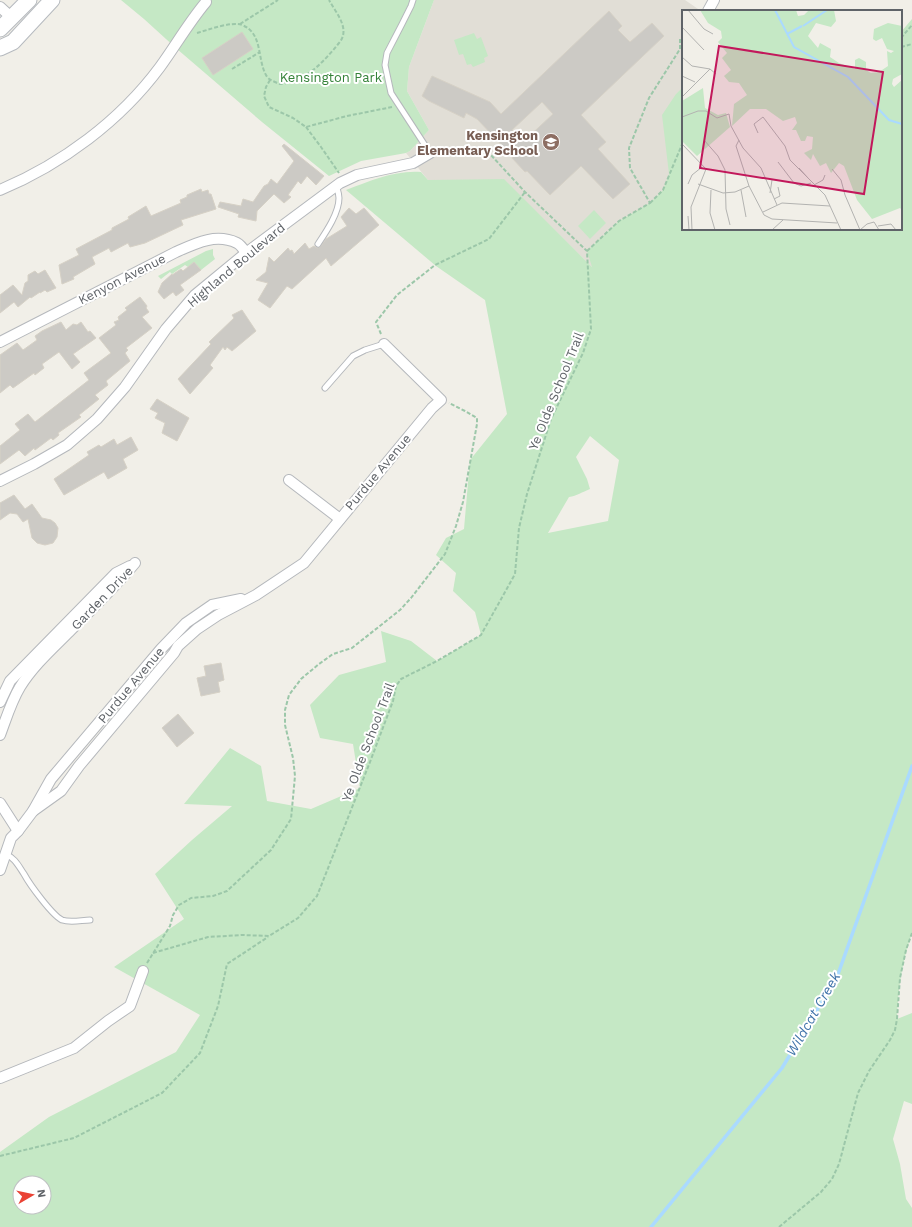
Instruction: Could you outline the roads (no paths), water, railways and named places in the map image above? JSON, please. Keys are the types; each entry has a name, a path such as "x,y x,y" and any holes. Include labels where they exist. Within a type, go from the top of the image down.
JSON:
{"main road":[{"path":"0,29 29,0"},
{"path":"0,48 13,42 52,0"}],"street":[{"path":"709,10 714,0"},
{"path":"0,190 15,184 45,167 80,145 110,122 139,92 160,66 206,2"},
{"path":"0,7 12,18"},
{"name":"Highland Boulevard","path":"0,480 34,464 67,444 97,419 125,387 166,329 196,295 246,252 340,183 357,175 413,163 430,153"},
{"name":"Kenyon Avenue","path":"0,342 176,252 199,242 218,238 238,244 246,252"},
{"name":"Purdue Avenue","path":"33,811 61,791 84,760 174,653 178,646 197,629 218,615 256,595 304,563 432,408 441,400 384,344"},
{"path":"289,480 340,519"},
{"name":"Garden Drive","path":"0,702 10,681 31,658 116,573 135,563 122,579 42,659 21,686 10,707 0,735"},
{"name":"Purdue Avenue","path":"0,870 11,838 33,811 51,779 161,649 186,623 212,605 256,595"},
{"path":"0,803 18,831"},
{"path":"0,1078 74,1048 130,1006 142,970"}],"lane":[{"path":"413,0 387,53 385,65 391,93 430,153"},
{"path":"318,244 330,225 339,201 340,183"},
{"path":"325,388 353,356 365,350 384,344"},
{"path":"5,854 16,860 25,876 54,914 62,920 69,922 90,920"}],"waterway":[{"name":"Wildcat Creek","path":"651,1227 782,1068 837,977 912,766"}],"place":[{"name":"Kensington Elementary School","path":"551,142"}],"park label":[{"name":"Kensington Park","path":"331,77"}]}
